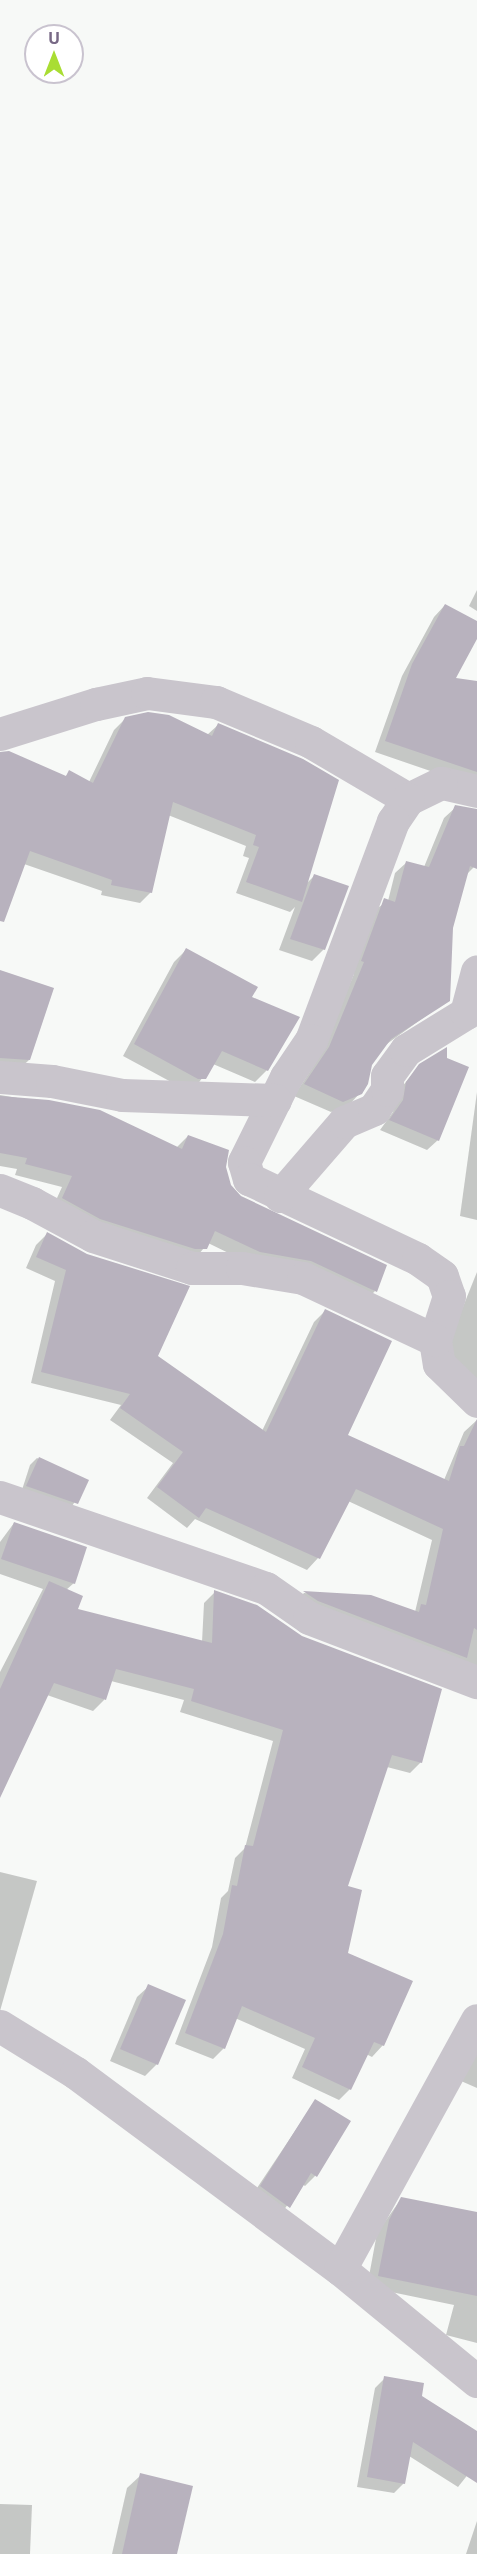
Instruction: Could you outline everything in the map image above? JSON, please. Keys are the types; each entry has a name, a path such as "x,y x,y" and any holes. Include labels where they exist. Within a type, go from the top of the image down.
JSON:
{"street":[{"path":"0,734 96,704 147,693 216,702 311,742 408,799"},
{"path":"477,791 441,783 408,799 383,840 311,1040 275,1100 244,1162 249,1179 280,1196 344,1222 376,1242 418,1259 442,1276 449,1296 435,1340 439,1364 477,1401"},
{"path":"280,1196 344,1122 374,1109 387,1090 387,1076 406,1050 466,1013 477,970"},
{"path":"0,1077 52,1081 122,1095 275,1100"},
{"path":"0,1190 32,1203 93,1236 192,1268 242,1268 303,1278 435,1340"},
{"path":"0,1497 266,1588 309,1618 477,1682"},
{"path":"340,2269 477,2020"},
{"path":"0,2026 76,2073 340,2269 477,2381"}],"building":[{"path":"445,604 477,621 477,639 456,678 477,681 477,772 385,741 412,664"},
{"path":"148,712 169,715 212,736 218,723 303,759 339,780 302,902 246,882 259,847 253,845 256,835 173,802 152,893 111,885 112,880 30,851 4,922 0,921 0,752 9,751 66,776 69,770 93,783 125,717"},
{"path":"455,805 477,809 477,869 470,866 453,928 450,1001 391,1039 372,1065 368,1084 362,1094 343,1102 304,1084 329,1047 364,962 361,961 384,898 395,902 406,861 429,867"},
{"path":"314,874 349,886 325,950 290,939"},
{"path":"186,948 258,987 252,997 300,1017 268,1071 222,1051 206,1079 198,1079 134,1044"},
{"path":"0,970 54,988 30,1060 0,1058"},
{"path":"447,1047 447,1058 469,1067 439,1141 389,1120 403,1100 406,1082 419,1064"},
{"path":"0,1096 49,1100 100,1110 182,1149 188,1135 229,1150 226,1167 231,1185 241,1196 387,1265 377,1292 311,1261 260,1252 215,1231 207,1249 195,1249 100,1219 62,1198 72,1176 25,1164 27,1158 0,1153"},
{"path":"47,1232 87,1254 190,1286 158,1356 266,1432 325,1309 392,1341 348,1435 449,1481 460,1446 464,1446 477,1419 477,1630 474,1628 467,1658 318,1601 303,1591 371,1595 419,1612 421,1604 426,1605 443,1529 356,1489 320,1559 206,1508 199,1518 157,1487 183,1452 120,1408 130,1394 41,1372 66,1270 36,1257"},
{"path":"39,1457 89,1480 78,1504 26,1486"},
{"path":"14,1522 87,1547 75,1584 1,1559"},
{"path":"49,1581 83,1596 78,1609 212,1643 214,1590 257,1605 302,1636 442,1689 422,1763 392,1755 348,1886 362,1890 348,1953 413,1981 384,2046 374,2042 351,2090 302,2067 315,2038 242,2006 225,2049 185,2033 223,1934 232,1885 237,1886 245,1845 253,1846 283,1730 191,1701 194,1689 116,1669 106,1700 54,1683 0,1798 0,1689"},
{"path":"148,1984 186,2000 158,2065 120,2049"},
{"path":"315,2099 351,2121 317,2177 311,2173 290,2208 260,2186"},
{"path":"401,2197 477,2212 477,2296 378,2276 389,2220"},
{"path":"384,2376 424,2383 422,2396 477,2431 477,2483 413,2442 405,2484 367,2477"},
{"path":"140,2473 193,2486 177,2554 122,2554"}]}
